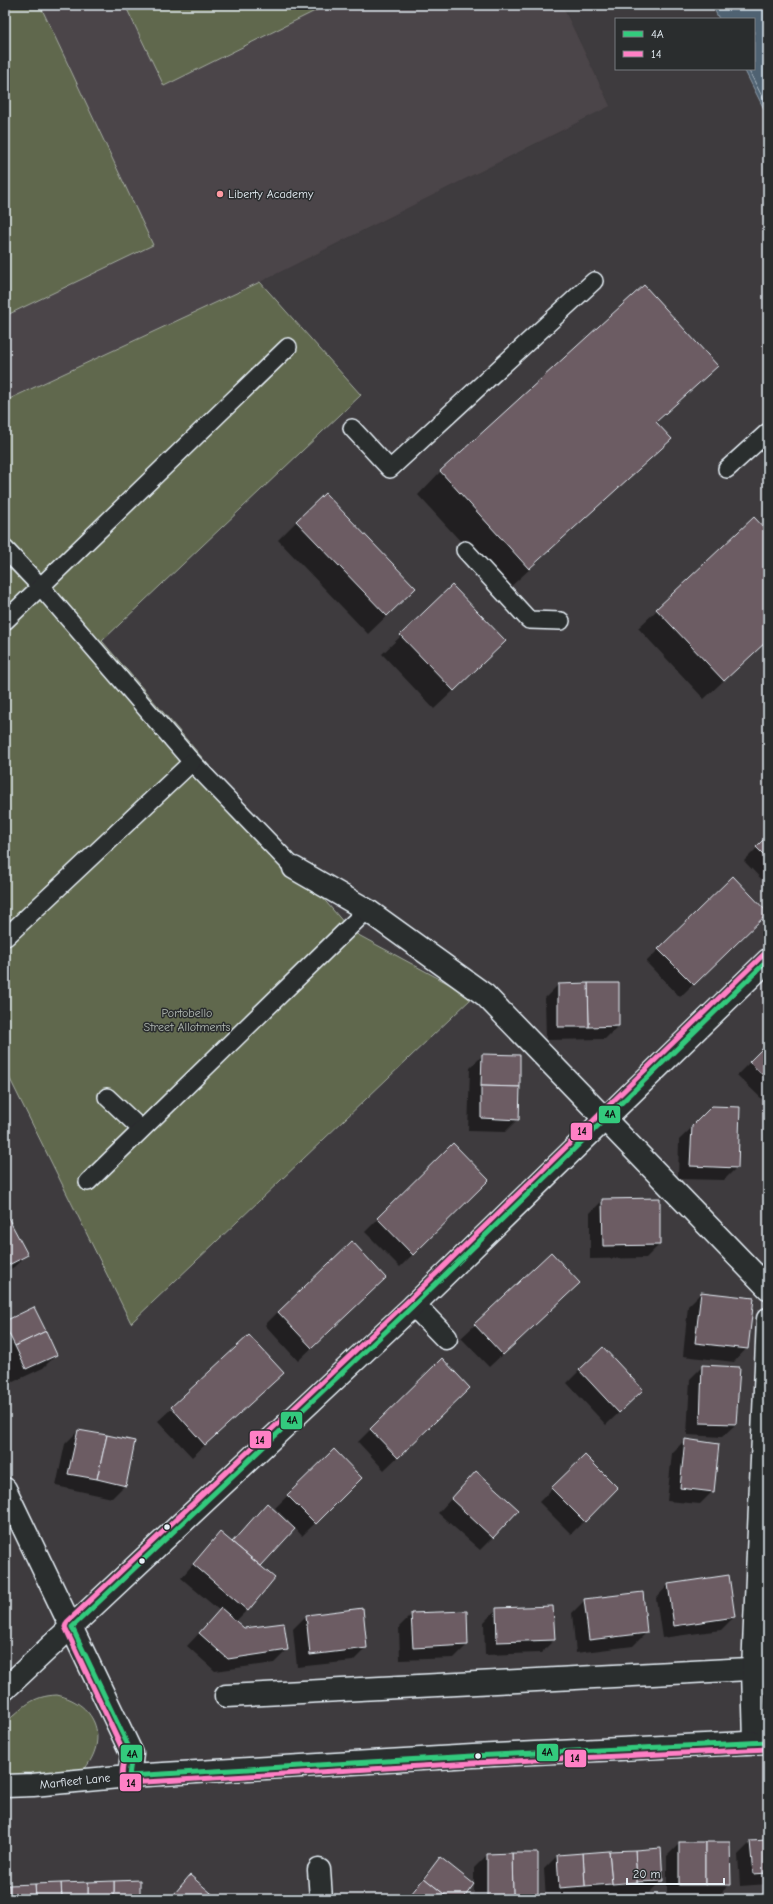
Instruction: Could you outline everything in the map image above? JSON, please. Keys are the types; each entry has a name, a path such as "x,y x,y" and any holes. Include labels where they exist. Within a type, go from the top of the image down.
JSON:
{"street":[{"path":"294,868 367,910 485,995 768,1288"},
{"path":"5,1689 414,1304 768,960"},
{"path":"414,1304 446,1338"},
{"path":"761,1742 760,1669 768,1319"},
{"path":"5,1488 132,1754 129,1776"},
{"path":"226,1696 760,1669"},
{"name":"Marfleet Lane","path":"5,1786 33,1785 129,1776 465,1756 761,1742"},
{"path":"319,1870 321,1899"}],"lane":[{"path":"352,428 390,469 594,281"},
{"path":"5,621 288,347"},
{"path":"727,469 768,432"},
{"path":"5,549 41,587 192,762 294,868"},
{"path":"465,550 529,620 561,621"},
{"path":"6,937 192,762"},
{"path":"88,1182 367,910"},
{"path":"107,1097 141,1129"}],"shaded area":[{"name":"Liberty Academy","path":"5,5 562,5 610,106 260,282 5,401"}],"green space":[{"path":"5,5 40,5 153,245 5,316"},
{"path":"125,5 327,5 164,86"},
{"name":"Portobello Street Allotments","path":"260,282 361,395 102,641 351,931 473,997 131,1323 5,1069 5,401"},
{"path":"57,1695 71,1700 82,1707 90,1715 95,1726 97,1737 95,1749 90,1761 81,1773 5,1779 5,1723 28,1703 48,1696"}],"water":[{"path":"712,5 767,5 768,117 744,70 755,70 755,18 718,18"}],"building":[{"path":"644,285 718,366 656,422 672,439 529,569 440,471"},
{"path":"325,493 416,588 387,616 296,521"},
{"path":"754,517 768,532 768,640 724,681 656,609"},
{"path":"452,585 506,641 454,691 400,635"},
{"path":"768,835 768,859 756,847"},
{"path":"733,876 768,913 694,985 658,949"},
{"path":"588,983 619,983 619,1026 589,1027"},
{"path":"588,983 589,1027 558,1027 558,984"},
{"path":"768,1043 768,1080 749,1062"},
{"path":"482,1054 520,1055 520,1087 481,1086"},
{"path":"481,1086 520,1087 519,1120 481,1118"},
{"path":"712,1106 740,1107 738,1168 690,1166 692,1126"},
{"path":"453,1143 489,1180 413,1255 377,1218"},
{"path":"660,1198 660,1245 603,1246 602,1199"},
{"path":"5,1212 28,1255 5,1267"},
{"path":"352,1241 386,1278 312,1348 278,1312"},
{"path":"551,1252 580,1283 503,1355 474,1324"},
{"path":"701,1292 754,1298 748,1349 695,1343"},
{"path":"34,1307 46,1331 15,1346 5,1326 5,1321"},
{"path":"46,1331 57,1355 26,1369 15,1346"},
{"path":"249,1335 284,1373 205,1445 171,1407"},
{"path":"603,1347 643,1390 619,1413 579,1370"},
{"path":"442,1358 470,1388 398,1458 370,1429"},
{"path":"702,1365 740,1367 736,1424 700,1423"},
{"path":"78,1430 107,1435 97,1479 68,1474"},
{"path":"107,1435 135,1441 126,1486 97,1479"},
{"path":"685,1439 719,1444 714,1492 680,1488"},
{"path":"334,1449 362,1478 316,1524 287,1495"},
{"path":"585,1455 618,1488 585,1522 551,1488"},
{"path":"476,1471 519,1510 493,1538 451,1499"},
{"path":"267,1503 295,1529 261,1566 232,1542"},
{"path":"220,1532 275,1578 248,1611 193,1564"},
{"path":"729,1575 735,1617 674,1626 668,1584"},
{"path":"643,1592 647,1633 589,1640 584,1599"},
{"path":"553,1606 555,1640 497,1642 496,1608"},
{"path":"221,1608 244,1628 284,1623 288,1650 228,1659 199,1633"},
{"path":"363,1608 367,1648 310,1655 306,1615"},
{"path":"467,1611 468,1645 413,1648 411,1613"},
{"path":"768,1840 768,1873 753,1874 750,1841"},
{"path":"679,1842 705,1842 705,1885 679,1885"},
{"path":"705,1842 730,1842 731,1885 705,1885"},
{"path":"661,1848 663,1881 637,1882 635,1850"},
{"path":"635,1850 637,1882 612,1884 609,1851"},
{"path":"609,1851 612,1884 585,1886 583,1853"},
{"path":"512,1853 538,1853 538,1896 513,1896"},
{"path":"512,1853 513,1896 487,1897 487,1854"},
{"path":"583,1853 585,1886 559,1888 557,1855"},
{"path":"440,1857 474,1884 463,1899 450,1899 424,1878"},
{"path":"190,1875 211,1893 205,1899 170,1899"},
{"path":"424,1878 450,1899 407,1899"},
{"path":"140,1880 140,1899 114,1899 114,1881"},
{"path":"114,1881 114,1899 88,1899 88,1882"},
{"path":"88,1882 88,1899 62,1899 61,1883"},
{"path":"61,1883 62,1899 36,1899 35,1884"},
{"path":"35,1884 36,1899 10,1899 9,1885"},
{"path":"5,1885 9,1885 10,1899 5,1899"},
{"path":"211,1893 218,1899 205,1899"}],"transit line":[{"name":"14","path":"763,955 409,1300 67,1622 65,1627 125,1755 122,1775 128,1783 473,1763 768,1749"},
{"name":"4A","path":"768,960 414,1305 72,1627 132,1754 129,1776 473,1756 768,1742"}],"place":[{"name":"Liberty Academy","path":"220,194"}]}
